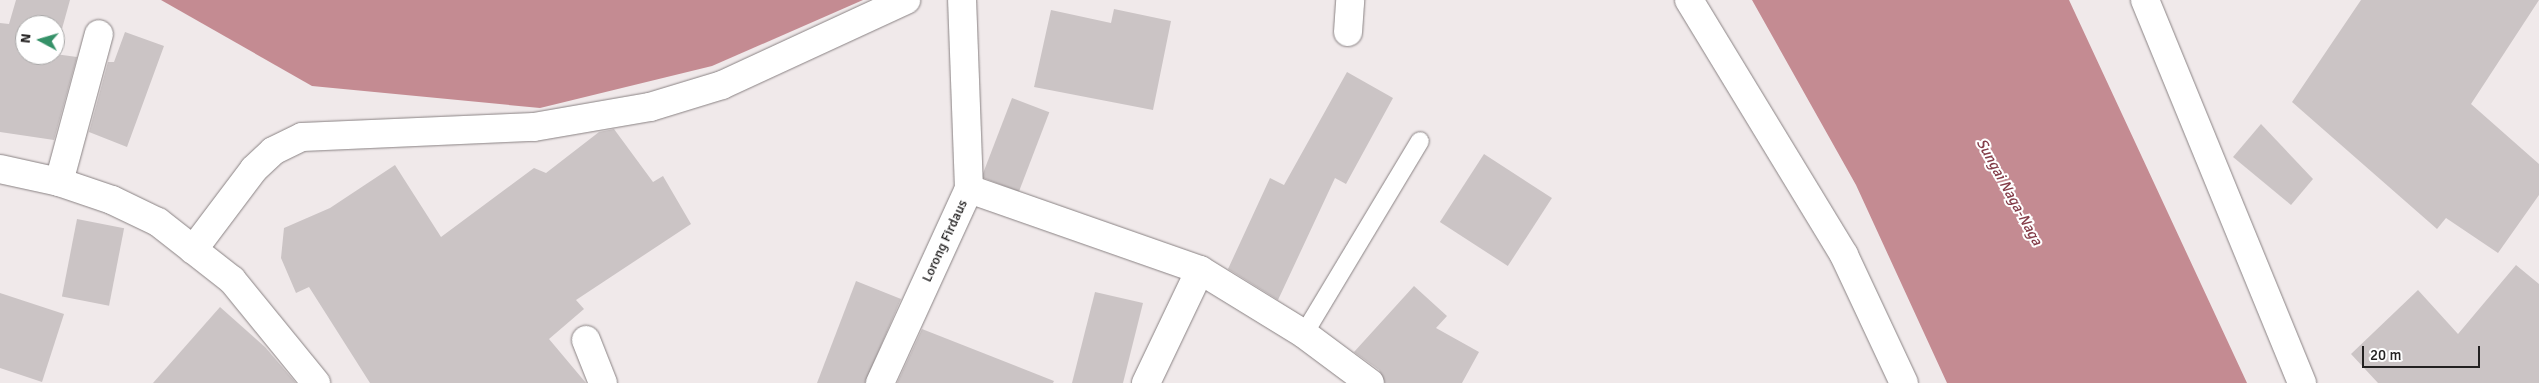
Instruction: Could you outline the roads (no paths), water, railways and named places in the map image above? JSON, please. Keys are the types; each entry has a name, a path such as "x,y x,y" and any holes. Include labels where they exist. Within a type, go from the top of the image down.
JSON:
{"street":[{"path":"193,250 254,169 273,152 302,137 534,128 650,107 722,85 906,0"},
{"name":"Lorong Firdaus","path":"880,383 969,189 962,0"},
{"path":"1348,32 1350,0"},
{"path":"1689,0 1844,255 1904,383"},
{"path":"2145,0 2302,383"},
{"path":"59,182 99,34"},
{"path":"0,169 59,182 112,200 158,222 232,280 316,383"},
{"path":"969,189 1200,270 1304,334 1370,383"},
{"path":"1146,383 1200,270"},
{"path":"586,340 603,383"}],"lane":[{"path":"1304,334 1420,141"}],"water":[{"path":"161,0 863,0 712,66 540,108 312,86"},
{"name":"Sungai Naga-Naga","path":"1752,0 2069,0 2247,383 1947,383 1856,185"}]}
